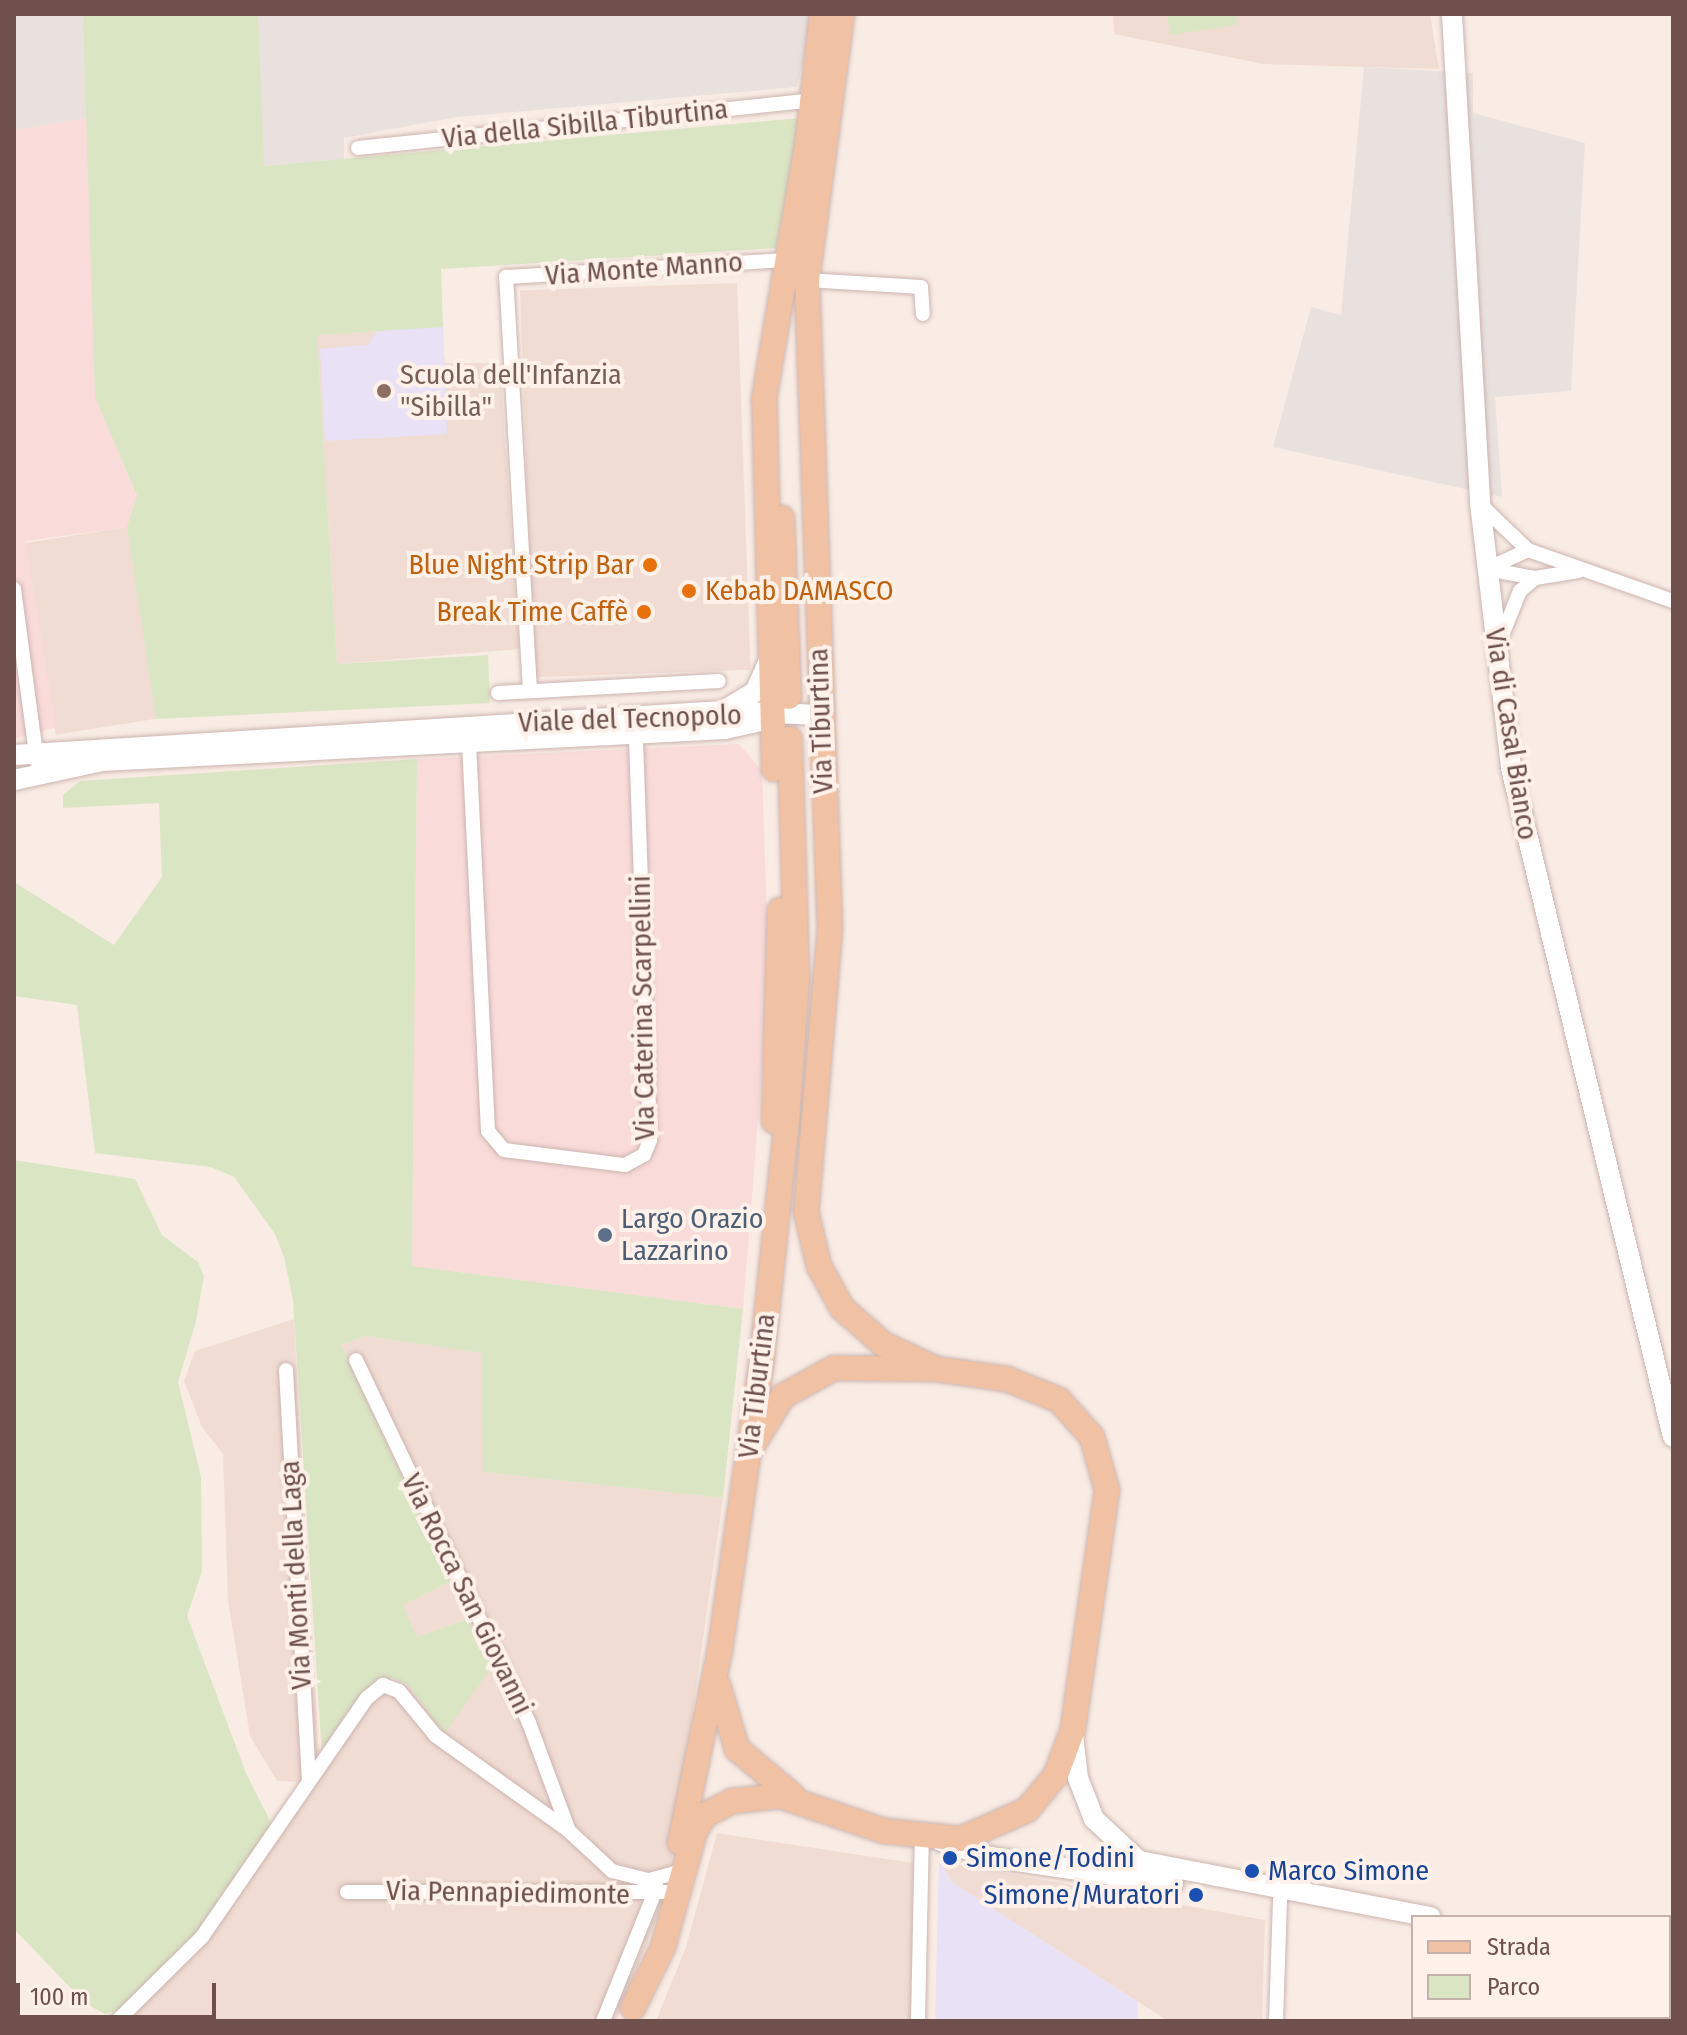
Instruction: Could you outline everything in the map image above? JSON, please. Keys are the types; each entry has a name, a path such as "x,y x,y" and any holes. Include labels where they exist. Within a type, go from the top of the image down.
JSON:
{"main road":[{"name":"Via Tiburtina","path":"789,697 780,398 822,14"},
{"name":"Via Tiburtina","path":"842,14 807,280 830,928 806,1211 810,1237 842,1308 883,1344 936,1369"},
{"name":"Via di Casal Bianco","path":"1452,14 1480,503 1511,768 1553,957 1673,1437"},
{"path":"780,1192 773,1106 780,954 764,409 782,260 809,132"},
{"path":"770,660 755,692 724,720 753,736 774,765"},
{"name":"Viale del Tecnopolo","path":"14,755 36,749 821,715"},
{"name":"Viale del Tecnopolo","path":"14,780 102,761 469,743 636,725"},
{"name":"Via Tiburtina","path":"631,2014 667,1882 720,1650 749,1451 780,1192 797,992 790,739"},
{"path":"749,1451 768,1414 815,1374 854,1365 936,1369 1007,1379 1059,1400 1079,1418 1103,1464 1106,1512 1073,1729 1056,1775 1027,1810 987,1832 929,1838"},
{"path":"720,1650 721,1706 737,1749 765,1779 801,1800 872,1828 929,1838 990,1857 1280,1899 1308,1896"},
{"path":"1073,1729 1085,1802 1121,1850 1161,1870 1419,1915"},
{"path":"631,2014 663,1947 699,1822 732,1801 801,1800"}],"street":[{"name":"Via della Sibilla Tiburtina","path":"358,148 812,100"},
{"name":"Via Monte Manno","path":"530,691 506,277 782,260"},
{"path":"807,280 921,287 923,314"},
{"path":"1480,503 1528,550 1673,601"},
{"path":"1487,569 1528,550"},
{"path":"1487,569 1535,578 1561,569 1595,573"},
{"path":"1497,666 1504,619 1535,578"},
{"path":"14,591 39,774"},
{"path":"498,693 719,681"},
{"name":"Via Caterina Scarpellini","path":"469,743 488,1131 504,1150 625,1165 641,1158 650,1140 634,686"},
{"name":"Via Rocca San Giovanni","path":"356,1360 529,1723 569,1831"},
{"name":"Via Monti della Laga","path":"286,1370 309,1780"},
{"path":"117,2021 202,1937 371,1694 387,1685 436,1736 569,1831 620,1876 667,1882 603,2021"},
{"path":"918,2021 929,1838"},
{"name":"Via Pennapiedimonte","path":"347,1892 667,1882"},
{"path":"1276,2021 1280,1899"}],"shaded area":[{"path":"14,14 83,14 91,117 14,130"},
{"path":"258,14 814,14 797,87 456,117 344,138 344,159 263,166"},
{"path":"1113,14 1430,14 1439,69 1264,64 1114,34"},
{"path":"1364,67 1473,73 1473,113 1585,143 1571,391 1495,397 1502,497 1273,447 1311,307 1341,315"},
{"path":"91,117 95,396 137,497 127,527 25,541 56,727 14,739 14,130"},
{"path":"737,283 751,670 534,677 520,291"},
{"path":"441,327 445,363 500,363 519,649 337,664 317,335"},
{"name":"Scuola dell'Infanzia \"Sibilla\"","path":"443,327 447,434 325,441 320,349 368,345 378,330"},
{"path":"127,527 157,719 56,735 25,543"},
{"path":"739,744 762,771 769,981 743,1309 412,1266 417,759"},
{"path":"294,1319 319,1757 375,1680 408,1685 444,1734 468,1619 417,1637 403,1605 451,1581 341,1345 366,1336 482,1353 483,1472 723,1498 672,1856 658,1916 616,2021 111,2021 186,1952 301,1782 277,1781 250,1736 228,1601 223,1454 202,1427 184,1381 195,1351"},
{"path":"717,1833 913,1863 911,2021 656,2021 686,1947"},
{"path":"939,1861 1265,1920 1262,2021 1168,2021 953,1883"},
{"path":"939,1861 953,1883 1138,2002 1137,2021 935,2021"}],"green space":[{"path":"83,14 258,14 264,166 800,118 776,248 441,269 443,327 317,335 337,664 488,655 490,703 156,719 127,527 137,496 95,397"},
{"path":"1167,14 1236,14 1237,25 1170,35"},
{"path":"417,759 412,1266 743,1309 723,1498 483,1472 481,1353 366,1336 341,1345 451,1581 403,1605 417,1637 468,1619 492,1667 444,1734 408,1685 392,1678 322,1756 293,1300 284,1257 275,1234 234,1177 211,1167 95,1153 77,1005 14,996 14,882 114,945 162,877 159,803 63,808 63,795 80,781"},
{"path":"14,1160 135,1179 162,1235 198,1262 204,1276 196,1321 178,1382 201,1477 202,1571 187,1616 246,1773 274,1829 186,1952 126,2008 105,2014 85,2003 14,1929"}],"place":[{"name":"Scuola dell'Infanzia \"Sibilla\"","path":"384,391"},
{"name":"Blue Night Strip Bar","path":"650,565"},
{"name":"Kebab DAMASCO","path":"689,591"},
{"name":"Break Time Caffè","path":"644,612"},
{"name":"Largo Orazio Lazzarino","path":"605,1235"},
{"name":"Simone/Todini","path":"950,1858"},
{"name":"Marco Simone","path":"1252,1871"},
{"name":"Simone/Muratori","path":"1196,1895"}]}
